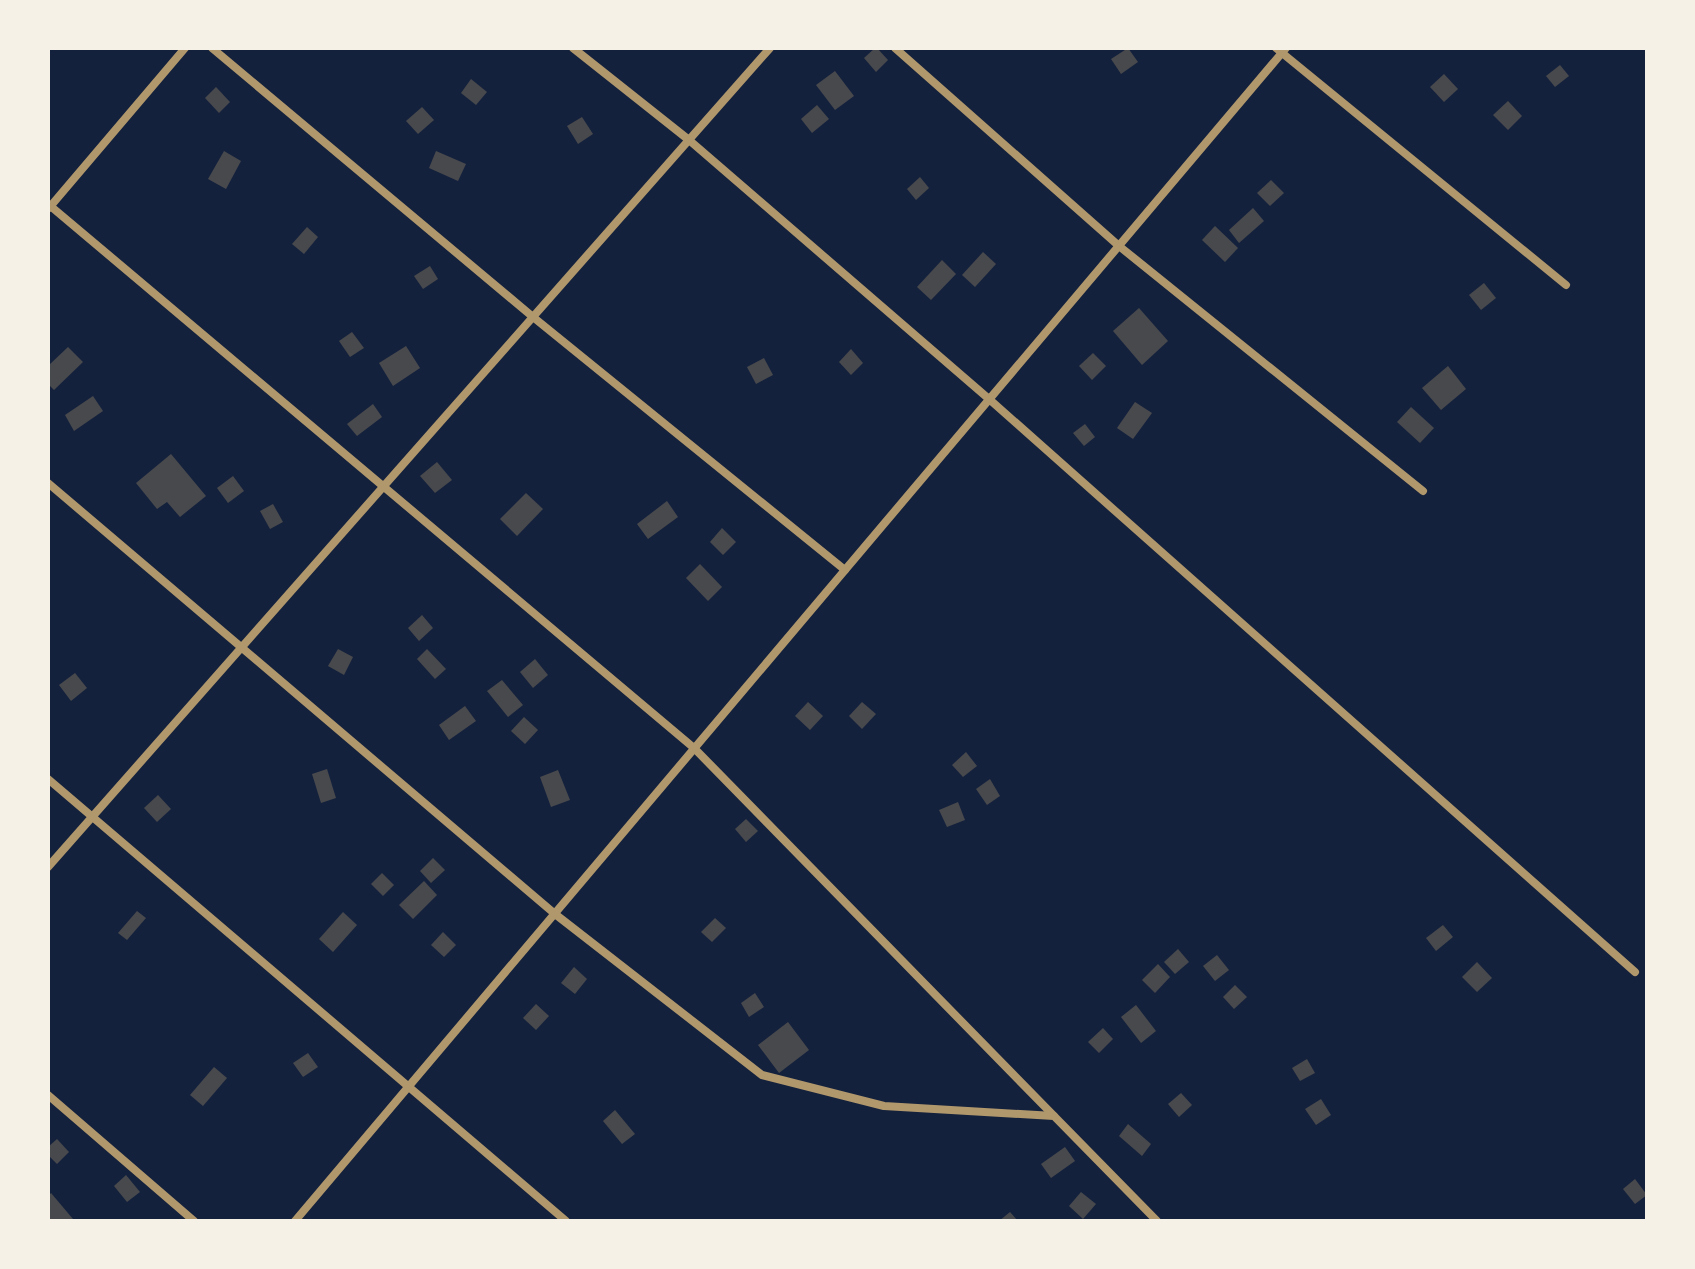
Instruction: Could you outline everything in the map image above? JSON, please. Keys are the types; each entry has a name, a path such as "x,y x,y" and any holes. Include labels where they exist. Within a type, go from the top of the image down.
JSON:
{"street":[{"path":"185,48 49,206 694,748 1157,1221"},
{"path":"212,48 533,317 845,570"},
{"path":"573,48 689,140 989,399 1635,972"},
{"path":"48,867 770,48"},
{"path":"895,48 1119,246 1423,491"},
{"path":"295,1221 1281,50 1566,285"},
{"path":"48,483 555,914 762,1075 884,1106 1054,1116"},
{"path":"48,779 566,1221"},
{"path":"48,1095 194,1221"}],"building":[{"path":"875,48 888,60 876,72 864,58"},
{"path":"1128,48 1138,62 1121,74 1111,59"},
{"path":"1560,65 1569,76 1555,87 1546,76"},
{"path":"835,71 854,96 835,110 816,85"},
{"path":"1444,74 1458,89 1444,102 1430,87"},
{"path":"471,79 487,92 476,105 461,93"},
{"path":"216,87 230,102 219,113 205,98"},
{"path":"1508,101 1522,116 1508,130 1493,115"},
{"path":"817,105 829,119 812,133 801,119"},
{"path":"422,107 434,120 418,134 406,121"},
{"path":"582,117 593,134 578,144 567,126"},
{"path":"224,151 241,161 226,189 208,179"},
{"path":"436,151 466,164 458,181 429,168"},
{"path":"920,177 929,188 916,200 907,189"},
{"path":"1271,180 1284,193 1270,206 1257,193"},
{"path":"1253,208 1264,221 1239,243 1229,230"},
{"path":"1215,226 1238,248 1225,262 1202,240"},
{"path":"307,227 318,237 304,254 292,244"},
{"path":"983,252 996,264 975,287 962,275"},
{"path":"942,260 956,274 931,300 917,287"},
{"path":"430,266 438,279 423,289 414,276"},
{"path":"1484,283 1496,298 1481,310 1469,295"},
{"path":"1139,308 1168,341 1142,365 1113,331"},
{"path":"352,332 364,348 350,357 339,341"},
{"path":"406,346 420,368 393,386 379,363"},
{"path":"68,347 83,362 54,390 48,384 48,366"},
{"path":"851,349 863,363 851,375 839,362"},
{"path":"1093,353 1106,366 1092,380 1079,366"},
{"path":"764,358 773,375 756,384 747,367"},
{"path":"1448,366 1466,389 1441,410 1422,388"},
{"path":"93,396 103,411 74,431 65,415"},
{"path":"1135,402 1152,413 1133,439 1117,428"},
{"path":"373,404 382,417 357,436 347,424"},
{"path":"1411,407 1434,428 1420,443 1397,422"},
{"path":"1085,424 1095,437 1084,446 1073,433"},
{"path":"171,454 206,496 180,517 167,502 157,509 136,483"},
{"path":"437,462 452,480 435,493 420,476"},
{"path":"233,476 244,491 228,503 217,488"},
{"path":"526,493 543,509 517,536 500,519"},
{"path":"667,501 678,517 648,539 637,524"},
{"path":"273,504 283,522 270,529 260,511"},
{"path":"722,528 736,542 723,555 710,542"},
{"path":"700,564 722,587 708,601 686,578"},
{"path":"422,615 433,628 419,641 408,628"},
{"path":"338,649 353,657 344,675 328,666"},
{"path":"427,649 446,669 435,679 417,659"},
{"path":"535,659 548,675 533,688 520,672"},
{"path":"75,673 87,688 71,701 59,685"},
{"path":"502,680 523,705 508,717 487,691"},
{"path":"808,702 823,716 810,730 795,716"},
{"path":"862,702 876,714 862,729 849,716"},
{"path":"465,706 476,721 449,740 439,725"},
{"path":"524,717 538,730 525,744 511,731"},
{"path":"966,752 977,766 963,777 952,765"},
{"path":"327,769 336,798 321,803 312,774"},
{"path":"558,770 570,800 551,807 540,777"},
{"path":"990,779 1000,796 987,805 976,789"},
{"path":"158,795 171,809 157,822 144,808"},
{"path":"958,802 965,820 947,827 939,810"},
{"path":"746,819 758,831 746,842 735,829"},
{"path":"433,858 445,870 431,883 420,871"},
{"path":"382,873 394,885 383,896 371,884"},
{"path":"424,881 437,895 413,919 399,905"},
{"path":"137,911 146,918 127,940 118,933"},
{"path":"343,912 357,925 333,952 319,939"},
{"path":"715,918 726,928 712,942 701,932"},
{"path":"1443,925 1453,937 1436,951 1426,938"},
{"path":"443,932 456,945 444,957 431,945"},
{"path":"1178,949 1189,962 1175,974 1164,962"},
{"path":"1217,955 1229,970 1215,981 1203,966"},
{"path":"1477,962 1492,978 1477,992 1462,977"},
{"path":"1158,964 1170,977 1155,993 1142,980"},
{"path":"574,967 587,979 575,994 561,983"},
{"path":"1235,985 1247,997 1234,1009 1223,997"},
{"path":"755,993 764,1007 749,1017 741,1003"},
{"path":"536,1004 549,1016 536,1030 523,1018"},
{"path":"1136,1005 1156,1031 1141,1043 1121,1017"},
{"path":"788,1022 809,1050 779,1073 758,1045"},
{"path":"1103,1028 1113,1039 1099,1053 1088,1042"},
{"path":"308,1053 318,1067 303,1077 293,1063"},
{"path":"1307,1059 1315,1073 1300,1081 1292,1068"},
{"path":"214,1067 227,1078 203,1106 190,1095"},
{"path":"1181,1093 1192,1105 1179,1117 1168,1104"},
{"path":"1321,1099 1331,1115 1316,1125 1305,1109"},
{"path":"615,1110 635,1134 622,1144 603,1121"},
{"path":"1128,1124 1151,1144 1142,1156 1119,1136"},
{"path":"57,1139 69,1152 57,1164 48,1155 48,1147"},
{"path":"1065,1147 1075,1161 1051,1178 1041,1164"},
{"path":"126,1175 140,1192 127,1202 114,1186"},
{"path":"1635,1179 1647,1195 1635,1204 1623,1189"},
{"path":"1081,1192 1096,1204 1083,1219 1069,1206"},
{"path":"51,1193 73,1219 71,1221 48,1221 48,1196"},
{"path":"1010,1212 1018,1221 999,1221"}]}
